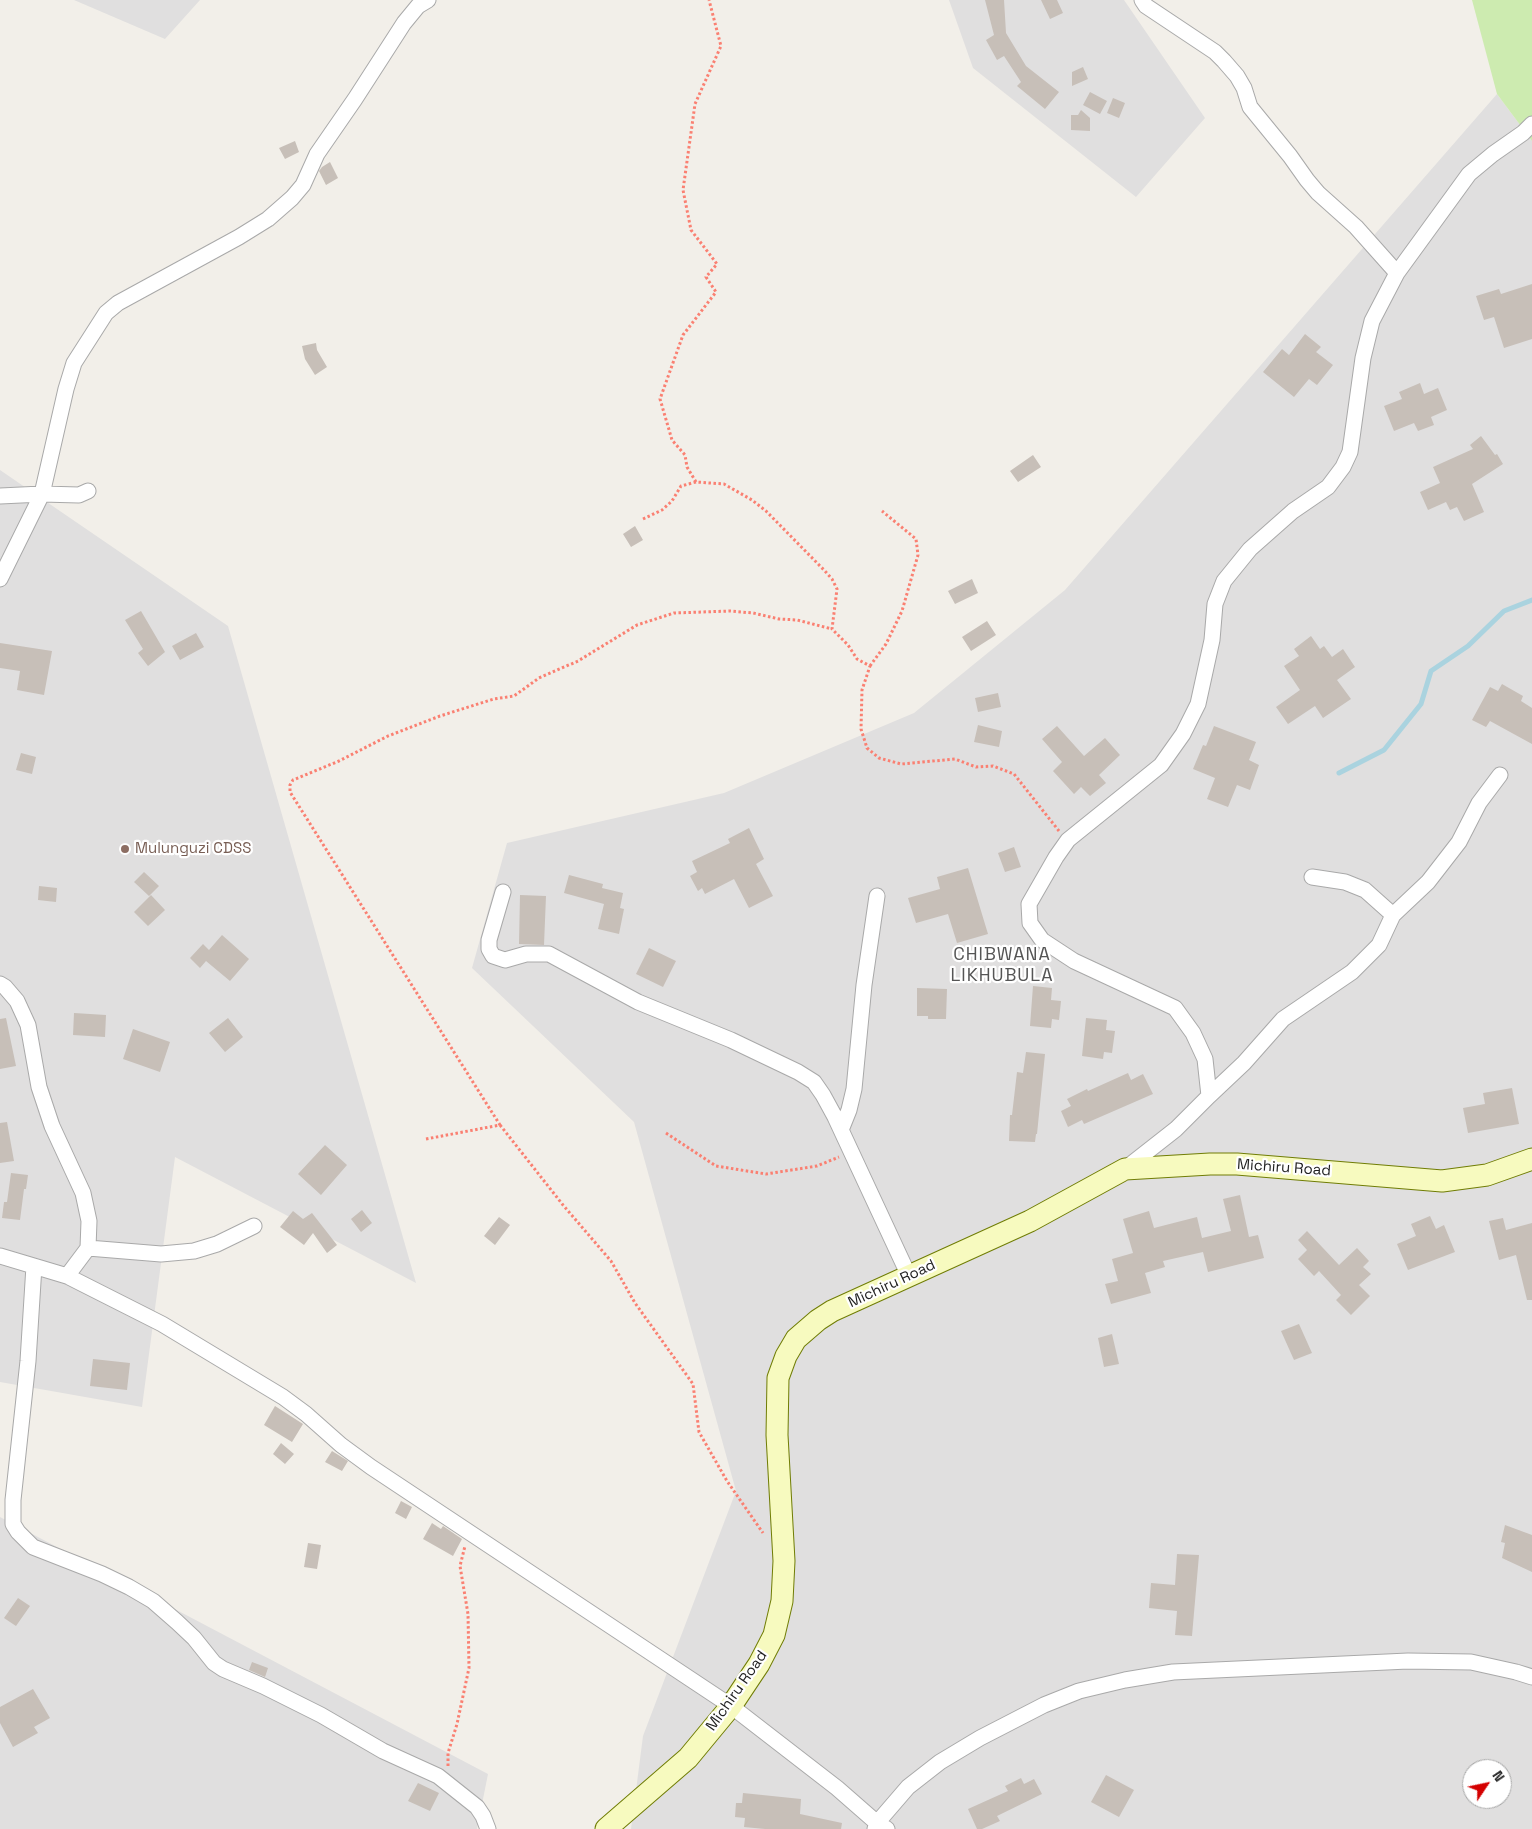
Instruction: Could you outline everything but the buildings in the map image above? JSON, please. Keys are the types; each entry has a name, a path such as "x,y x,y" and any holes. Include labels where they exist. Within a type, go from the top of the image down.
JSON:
{"street":[{"path":"0,579 42,494 66,389 74,363 106,313 118,303 239,237 268,219 292,198 303,185 317,154 360,92 404,23 418,6 428,0"},
{"path":"1142,0 1146,6 1224,60 1244,88 1250,107 1307,180 1318,193 1356,227 1397,273"},
{"path":"1209,1096 1205,1059 1193,1033 1174,1008 1074,962 1042,940 1030,923 1029,904 1068,840 1161,765 1184,734 1198,704 1212,640 1215,604 1224,581 1250,549 1293,511 1328,487 1343,467 1350,452 1363,358 1372,321 1397,273 1469,174 1532,124"},
{"path":"0,496 79,495 88,491"},
{"path":"1125,1169 1176,1129 1244,1063 1283,1019 1352,972 1379,944 1393,915 1428,882 1459,842 1479,803 1500,774"},
{"path":"1312,877 1345,882 1365,890 1393,915"},
{"path":"503,892 489,940 488,949 493,956 505,960 538,952 549,954 638,1002 731,1040 798,1072 814,1082 841,1130 909,1276"},
{"path":"841,1130 849,1110 854,1089 864,985 877,896"},
{"path":"0,984 6,987 17,1001 28,1025 39,1087 52,1126 83,1193 88,1221 88,1248 67,1276"},
{"name":"Michiru Road","path":"606,1829 688,1758 730,1706 759,1664 774,1636 782,1601 784,1562 777,1435 778,1378 786,1356 796,1339 818,1320 832,1311 1030,1221 1125,1169 1237,1164 1442,1182 1487,1175 1532,1159"},
{"path":"88,1248 161,1254 194,1251 217,1244 254,1226"},
{"path":"0,1256 67,1276 162,1324 283,1397 371,1467 730,1706 837,1788 880,1827 908,1787 940,1762 980,1738 1044,1704 1079,1691 1126,1680 1173,1672 1408,1661 1471,1662 1532,1677"},
{"path":"34,1266 28,1361 13,1500 13,1524 26,1542 33,1547 102,1574 129,1587 153,1602 165,1610 194,1638 214,1663 224,1669 321,1715 383,1751 445,1781 477,1807 488,1829"}],"path":[{"path":"696,482 687,467 685,455 672,440 660,400 683,335 716,292 706,278 716,264 691,230 683,190 695,104 721,46 709,0"},
{"path":"643,519 662,510 672,501 681,486 696,482 724,484 752,500 766,511 832,580 837,590 832,629"},
{"path":"882,511 916,539 918,556 902,611 886,644 870,666 862,690 860,729 868,748 878,758 902,764 955,759 976,767 993,766 1014,774 1068,840"},
{"path":"764,1542 763,1533 727,1481 698,1432 693,1384 635,1303 611,1261 563,1206 500,1125 290,792 290,785 293,780 339,761 388,736 440,716 494,699 514,696 539,678 578,661 637,625 674,613 730,611 752,613 779,619 797,620 832,629 848,645 857,658 870,666"},
{"path":"426,1139 500,1125"},
{"path":"666,1133 716,1166 766,1174 817,1166 851,1152"},
{"path":"445,1781 448,1753 457,1724 469,1668 468,1614 460,1566 469,1531"}],"shaded area":[{"path":"74,0 200,0 165,39"},
{"path":"949,0 1124,0 1205,118 1136,197 973,68"},
{"path":"1497,94 1532,141 1532,1829 631,1829 643,1736 736,1491 634,1122 472,968 507,843 724,793 914,713 1065,590"},
{"path":"0,470 228,626 416,1283 175,1157 142,1407 0,1382"},
{"path":"0,1517 488,1774 477,1829 0,1829"}],"green space":[{"path":"1472,0 1532,0 1532,141 1497,94"}],"waterway":[{"path":"1339,773 1384,750 1421,704 1431,671 1468,646 1504,611 1532,600"}],"place":[{"name":"Mulunguzi CDSS","path":"125,849"}],"district":[{"name":"CHIBWANA LIKHUBULA","path":"1002,965"}]}
